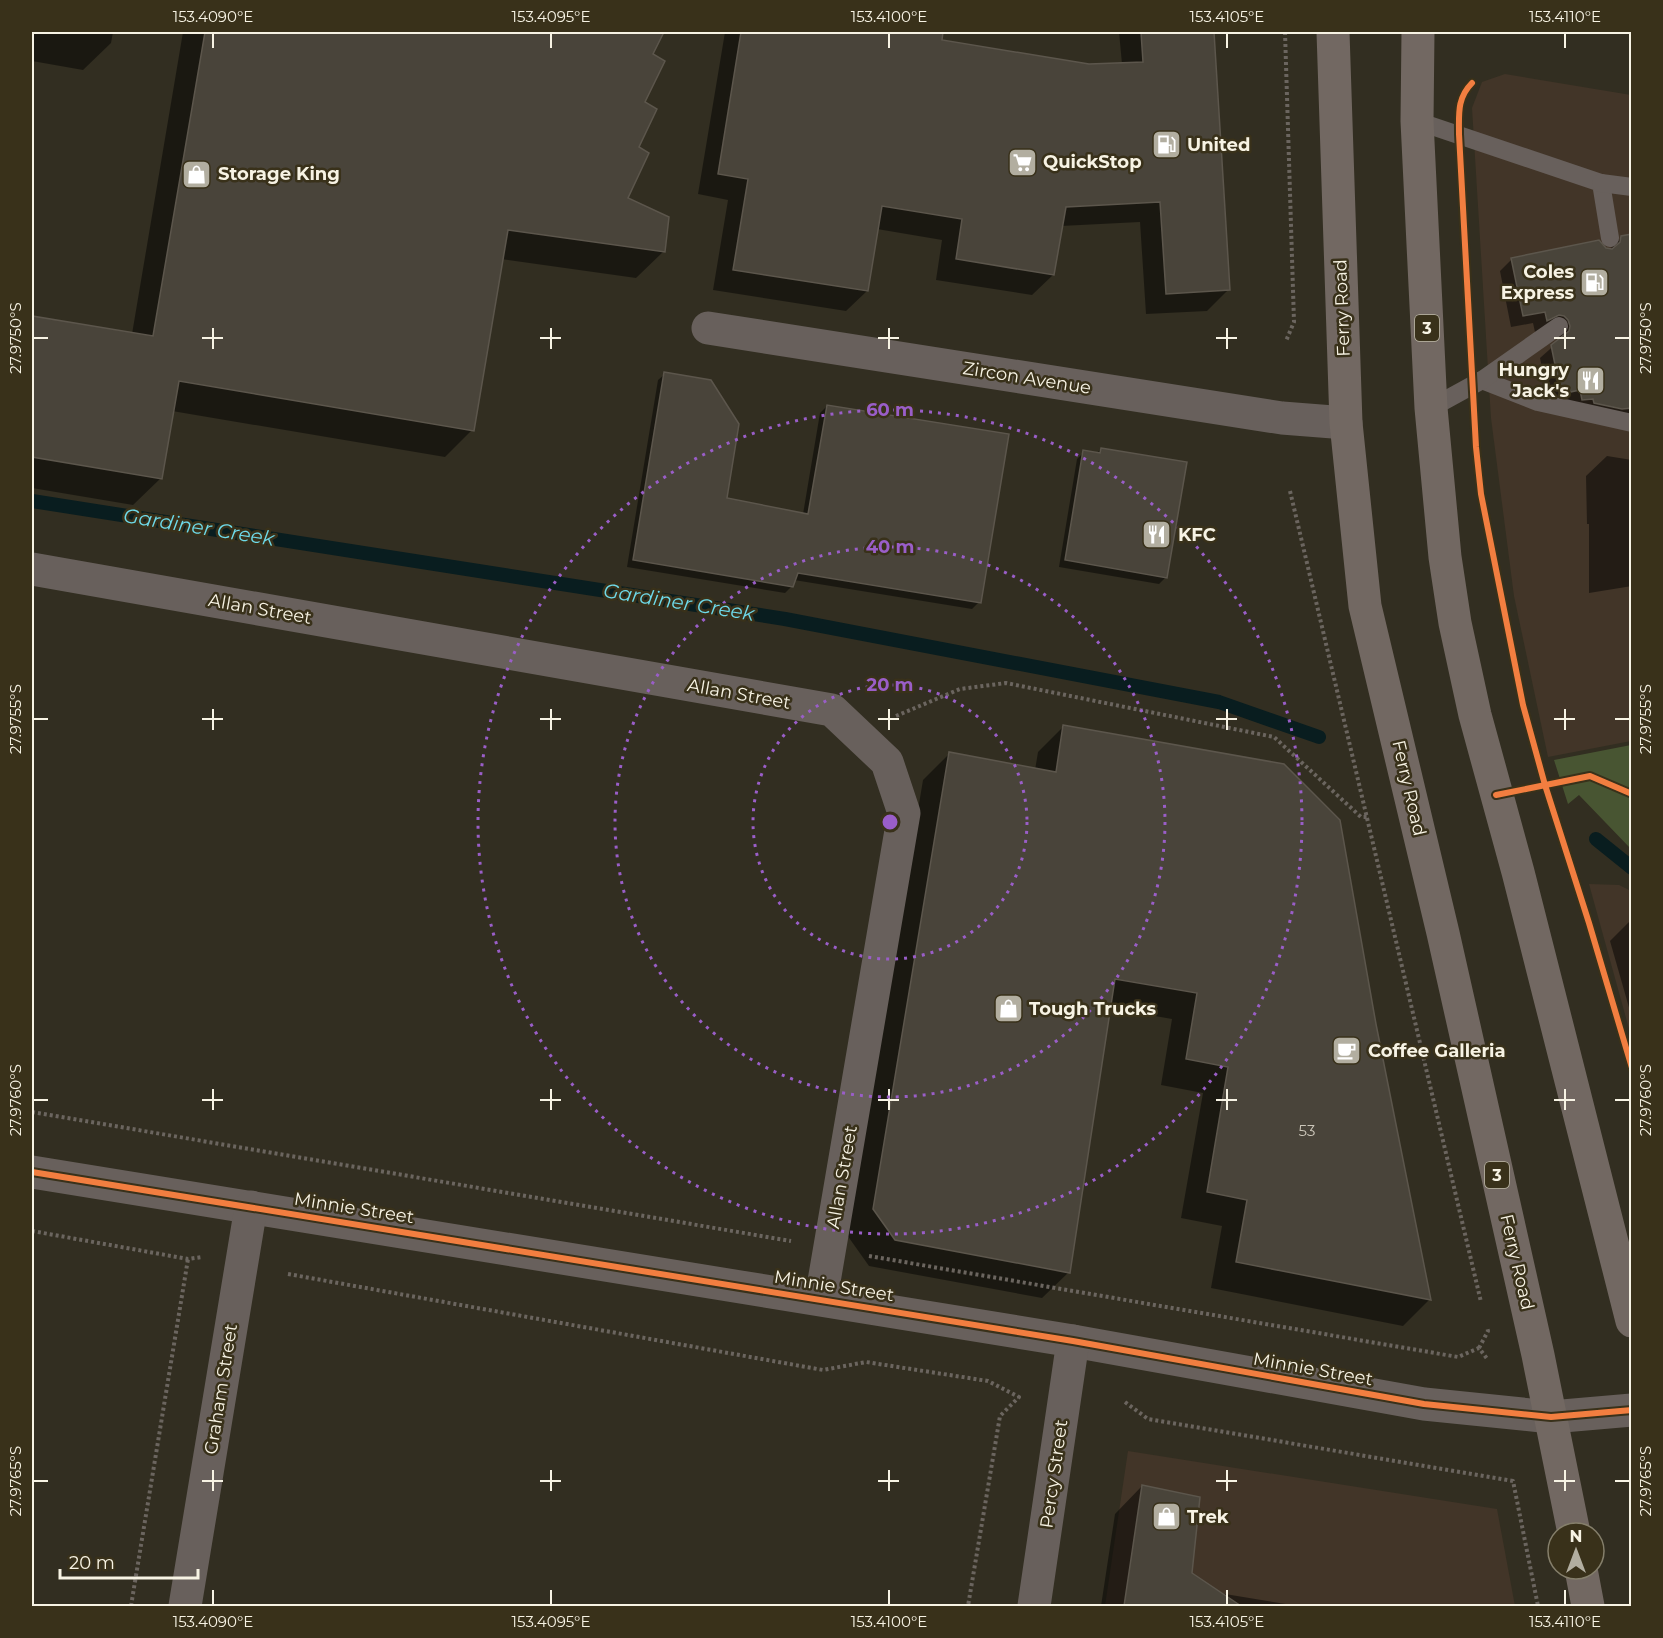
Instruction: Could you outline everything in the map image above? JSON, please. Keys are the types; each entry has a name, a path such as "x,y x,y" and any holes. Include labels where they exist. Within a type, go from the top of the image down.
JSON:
{"main road":[{"name":"Ferry Road","path":"1333,32 1346,423 1365,606 1415,815 1551,1418 1572,1521"},
{"name":"3","path":"1418,32 1418,121 1431,408 1444,557 1455,623 1475,715 1518,872 1529,923 1632,1321"},
{"path":"1583,1581 1588,1606"}],"street":[{"name":"Zircon Avenue","path":"708,328 1282,418 1346,423"},
{"name":"Allan Street","path":"32,568 832,710 887,762 904,813 820,1299"},
{"name":"Minnie Street","path":"32,1172 1073,1341 1424,1404 1551,1418 1632,1410"},
{"name":"Graham Street","path":"185,1606 251,1207"},
{"name":"Percy Street","path":"1034,1606 1073,1341"}],"lane":[{"path":"1418,121 1601,183 1632,187"},
{"path":"1601,183 1610,238"},
{"path":"1431,408 1482,380 1559,326"},
{"path":"1482,380 1539,402 1632,423"}],"path":[{"path":"1285,32 1294,322 1286,342"},
{"path":"1290,491 1482,1308"},
{"path":"856,733 960,689 1006,683 1274,737 1361,817 1415,815"},
{"path":"32,1112 797,1242"},
{"path":"32,1231 188,1259 209,1256"},
{"path":"866,1255 1458,1357 1479,1348 1488,1331 1485,1319"},
{"path":"131,1606 188,1259"},
{"path":"288,1274 823,1370 867,1362 988,1381 1019,1397 1000,1416 968,1606"},
{"path":"1479,1348 1488,1360"},
{"path":"1125,1402 1148,1419 1513,1481 1538,1606"}],"shaded area":[{"path":"1505,74 1631,95 1631,741 1548,757 1514,596 1491,418 1472,108 1482,82"},
{"path":"1589,884 1619,885 1631,891 1631,1036"},
{"path":"1128,1451 1497,1509 1515,1606 1105,1606"}],"green space":[{"path":"1632,745 1631,849 1579,795 1568,804 1554,760"}],"building":[{"path":"205,32 664,32 653,54 665,61 645,102 657,109 639,147 649,153 628,198 669,217 665,252 508,230 474,431 179,381 162,479 32,457 32,316 153,336"},
{"path":"741,32 943,32 942,40 1089,64 1143,62 1141,32 1214,32 1230,290 1166,294 1160,202 1066,207 1054,275 956,259 962,219 882,206 868,291 733,270 748,179 718,174"},
{"path":"1632,234 1632,408 1622,409 1594,403 1593,399 1582,400 1580,390 1561,394 1551,345 1569,331 1568,320 1559,315 1547,321 1545,312 1523,316 1511,258 1599,240 1606,248 1612,249 1620,242 1621,236"},
{"path":"664,372 711,380 739,424 727,498 808,514 827,405 1009,434 981,603 798,573 793,587 633,560"},
{"path":"1101,448 1187,462 1167,578 1065,560 1083,450 1100,453"},
{"name":"Tough Trucks","path":"1063,725 1284,764 1340,820 1376,1024 1431,1300 1236,1262 1247,1200 1207,1192 1228,1067 1186,1059 1197,993 1115,979 1070,1273 895,1240 873,1209 949,752 1056,772"},
{"path":"1142,1485 1200,1497 1192,1573 1241,1606 1124,1606"}],"waterway":[{"name":"Gardiner Creek","path":"32,501 785,619 1219,702 1319,737"},
{"name":"Gardiner Creek","path":"1596,839 1632,868"}],"cycle path":[{"path":"1472,83 1461,100 1459,134 1476,447 1481,494 1523,705 1545,785 1632,1068"},
{"path":"1496,795 1590,776 1632,794"},
{"path":"32,1172 1073,1341 1424,1404 1551,1417 1632,1410"}],"place":[{"name":"United","path":"1166,145"},
{"name":"QuickStop","path":"1022,162"},
{"name":"Storage King","path":"197,174"},
{"name":"Coles Express","path":"1595,282"},
{"name":"Hungry Jack's","path":"1590,380"},
{"name":"KFC","path":"1157,535"},
{"name":"Tough Trucks","path":"1008,1009"},
{"name":"Coffee Galleria","path":"1347,1051"},
{"name":"Trek","path":"1166,1517"}]}
